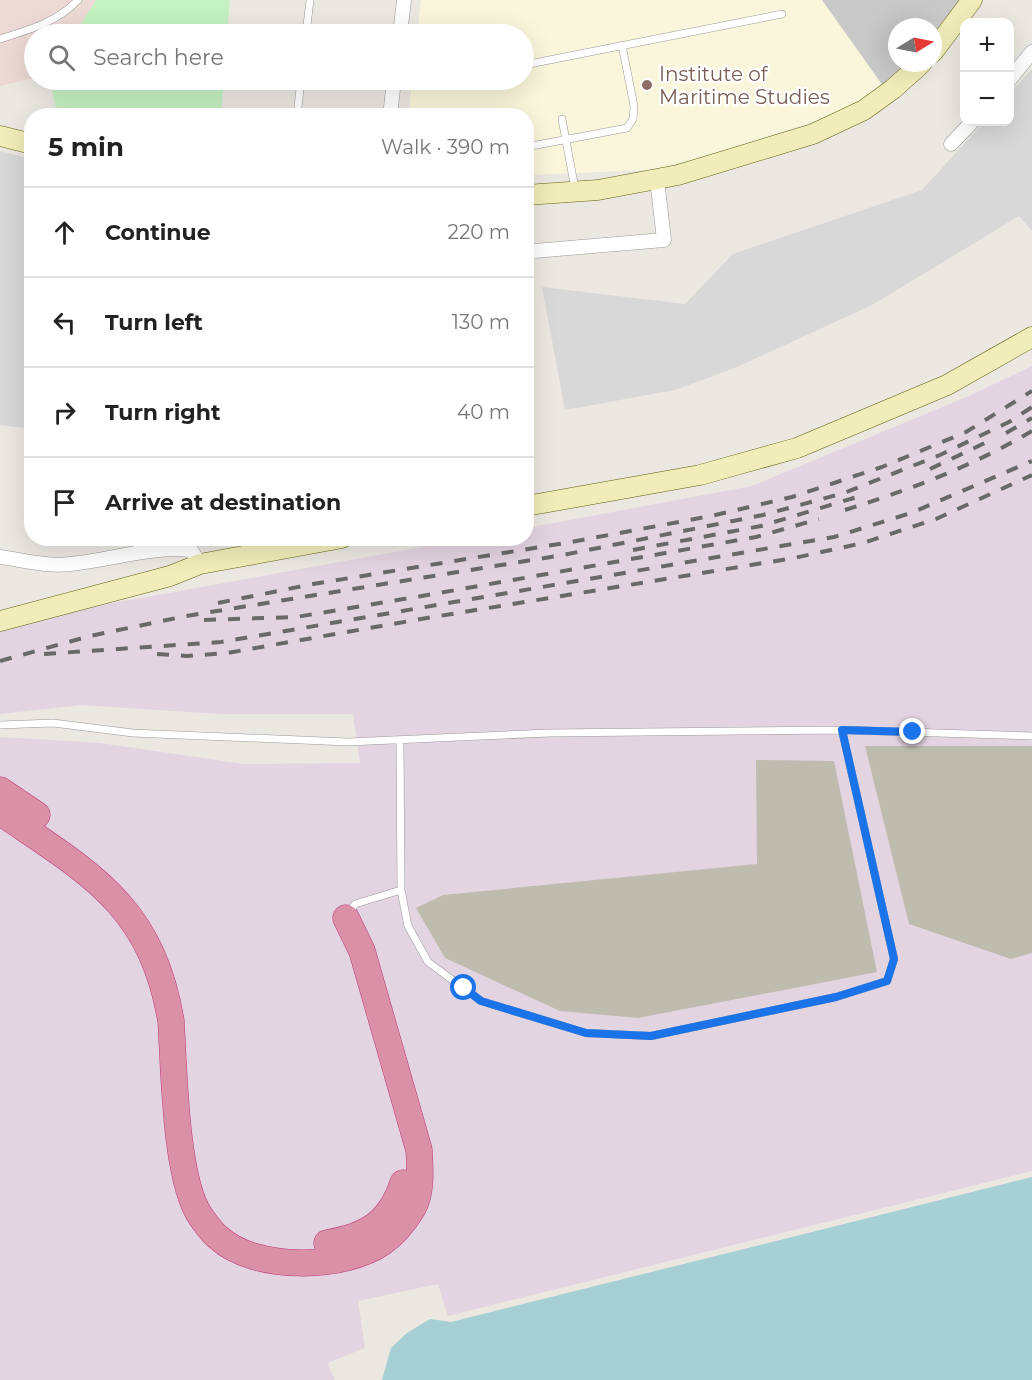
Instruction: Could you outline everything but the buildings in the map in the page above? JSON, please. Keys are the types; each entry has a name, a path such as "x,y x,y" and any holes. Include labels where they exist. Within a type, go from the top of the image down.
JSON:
{"highway":[{"path":"0,790 100,860 129,887 153,919 163,936 179,976 188,1019 183,1074"},
{"path":"0,812 89,874 116,899 138,928 156,962 167,1001 204,1178 215,1206 231,1225 253,1238 278,1245 312,1245 349,1239 379,1224 396,1203 405,1176 406,1153 350,955 346,918"}],"main road":[{"path":"942,40 972,0"},
{"path":"534,195 598,190 678,176 813,134 864,110 912,72"},
{"path":"1,137 24,142"},
{"path":"534,505 700,475 797,448 947,385 1032,337"},
{"path":"6,616 170,576 200,564 298,546"}],"street":[{"path":"401,24 404,0"},
{"path":"1014,74 1032,52"},
{"path":"391,108 393,90"},
{"path":"951,144 968,126"},
{"path":"534,251 664,240 657,179"},
{"path":"0,557 68,565 160,549 183,549 191,550 200,564"}],"lane":[{"path":"43,24 68,10 78,0"},
{"path":"307,24 310,0"},
{"path":"534,63 782,14"},
{"path":"0,39 24,31"},
{"path":"534,146 627,128 633,119 634,106 622,45"},
{"path":"298,108 300,90"},
{"path":"562,119 576,192"},
{"path":"0,726 53,723 133,733 348,742 550,734 842,730 1032,736"},
{"path":"400,740 401,890 408,926 428,962 481,1001 586,1033 651,1036 836,997 887,981 894,959 842,730"},
{"path":"346,918 355,904 401,890"}],"shaded area":[{"path":"0,0 96,0 81,24 24,24 24,80 0,86"},
{"name":"Institute of Maritime Studies","path":"421,0 822,0 886,90 856,108 683,163 648,170 534,175 534,108 410,108 411,90 534,90 534,24 418,24"},
{"path":"822,0 961,0 942,23 942,18 888,18 888,72 901,72 886,90"},
{"path":"1032,69 1032,231 1019,216 872,305 737,367 675,390 565,410 542,287 685,304 733,254 922,190 980,126 1014,126 1014,89"},
{"path":"0,151 24,157 24,428 0,425"},
{"path":"1032,366 1032,1171 448,1316 438,1284 358,1301 365,1348 327,1363 335,1380 0,1380 0,737 100,743 244,764 360,763 353,714 221,714 81,705 0,714 0,629 63,612 428,546 534,546 534,527 752,486 969,396"},
{"path":"865,746 1032,746 1032,953 1011,959 909,924"},
{"path":"756,760 834,761 877,972 638,1018 560,1011 445,958 416,908 443,895 757,864"}],"green space":[{"path":"96,0 230,0 228,24 81,24"},
{"path":"52,90 223,90 222,108 58,108 55,105"}],"water":[{"path":"1032,1177 1032,1380 382,1380 391,1348 407,1333 430,1319 451,1322"}],"railway":[{"path":"218,603 313,584 571,542 711,516 792,497 882,467 966,432 1032,391"},
{"path":"0,661 90,636 186,616 563,555 763,515 844,493 940,455 1009,422 1032,407"},
{"path":"1006,433 1032,418"},
{"path":"845,510 940,476 1010,444 1032,431"},
{"path":"930,469 987,442"},
{"path":"44,654 221,642 834,537 911,513 1032,461"},
{"path":"157,654 187,656 227,653 794,558 863,543 936,519 1032,475"},
{"path":"633,550 761,526 857,497"},
{"path":"204,620 296,617 756,537 819,519"}],"place":[{"name":"Institute of Maritime Studies","path":"647,85"}],"route":[{"path":"464,988 481,1001 586,1033 651,1036 836,997 887,981 894,959 842,730 913,732"}]}
